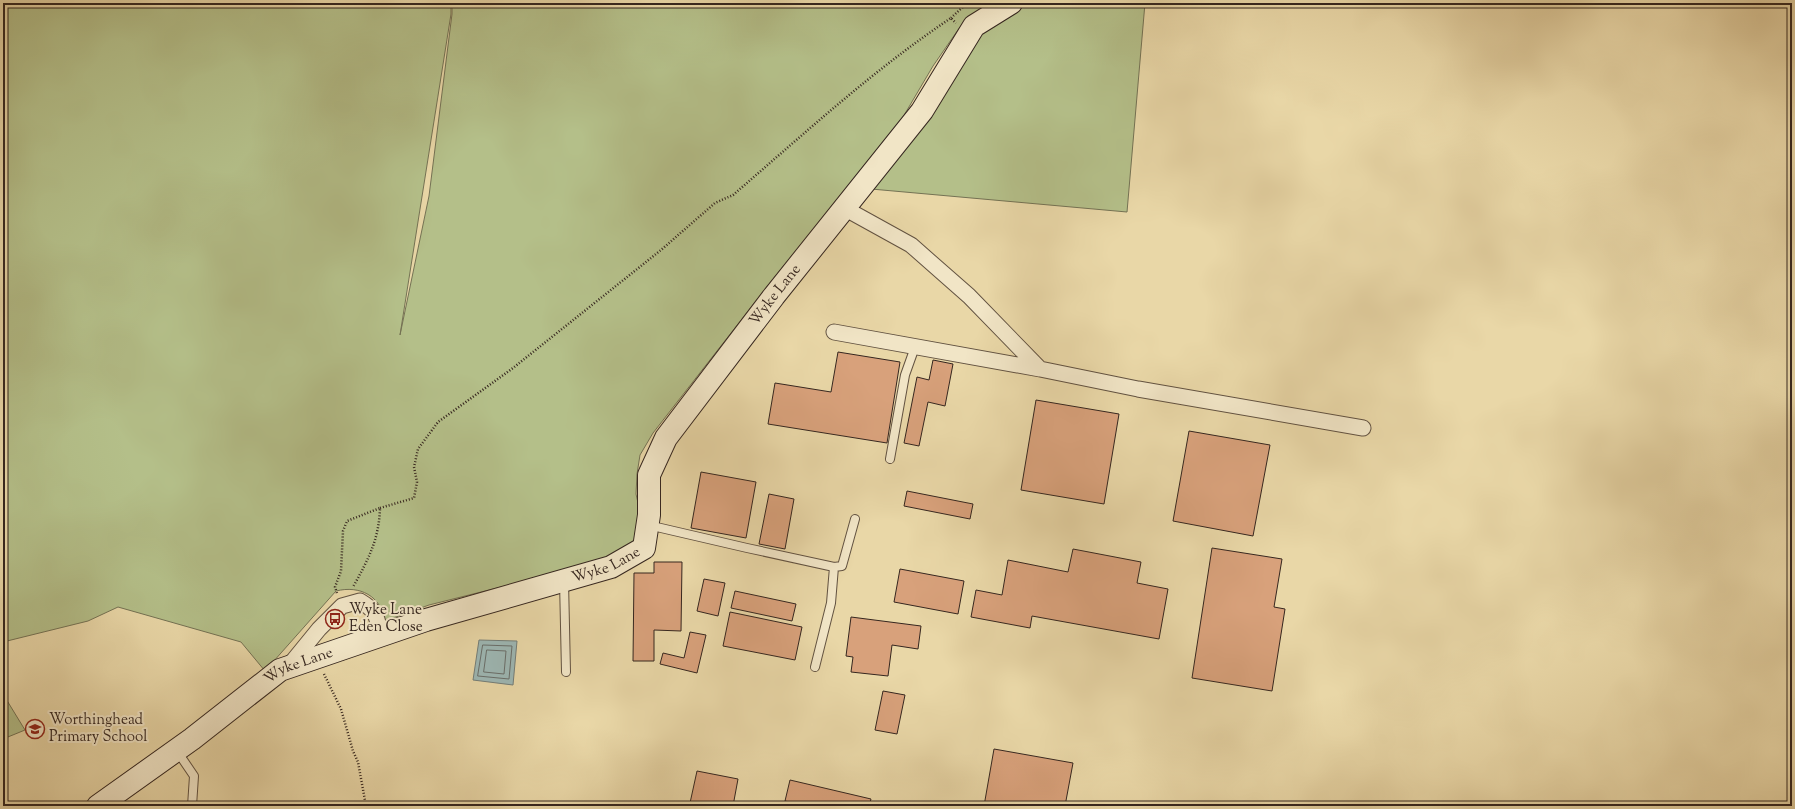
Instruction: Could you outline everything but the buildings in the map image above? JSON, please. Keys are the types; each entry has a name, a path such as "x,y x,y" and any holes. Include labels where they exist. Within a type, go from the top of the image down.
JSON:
{"street":[{"name":"Wyke Lane","path":"98,806 176,750 280,670 426,620 612,567 644,548 648,524 649,475 666,438 774,296 922,111 974,26 1010,3"},
{"path":"844,208 911,245 969,296 1040,368"},
{"path":"834,332 1040,368 1138,389 1362,428"},
{"path":"287,668 319,629 347,604 360,601 377,615 381,636"}],"lane":[{"path":"890,459 905,375 915,347"},
{"path":"648,524 834,567 842,566 855,519"},
{"path":"815,668 831,603 834,567"},
{"path":"564,580 566,672"},
{"path":"176,750 194,776 192,806"}],"path":[{"path":"347,604 335,587 341,571 343,531 347,521 380,508 414,498 417,482 414,467 418,449 438,422 513,368 661,250 715,203 734,195 852,92 913,43 951,18 967,3"},
{"path":"951,18 968,35"},
{"path":"347,604 351,590 377,537 380,508"},
{"path":"313,659 323,673 341,709 352,751 358,762 366,806"}],"green space":[{"path":"3,3 451,3 451,14 400,335 429,196 452,14 452,3 989,3 960,27 933,66 903,117 770,283 653,433 640,455 636,494 640,512 637,538 630,547 616,556 541,577 429,605 385,621 383,612 379,605 368,594 353,590 336,591 265,671 241,642 118,607 88,621 3,642"},
{"path":"1011,3 1145,3 1127,212 860,188 974,26"},
{"path":"3,694 25,730 3,739"}],"water":[{"path":"479,640 517,641 513,685 473,680"}],"place":[{"name":"Wyke Lane Eden Close","path":"335,619"},
{"name":"Worthinghead Primary School","path":"35,729"}]}
